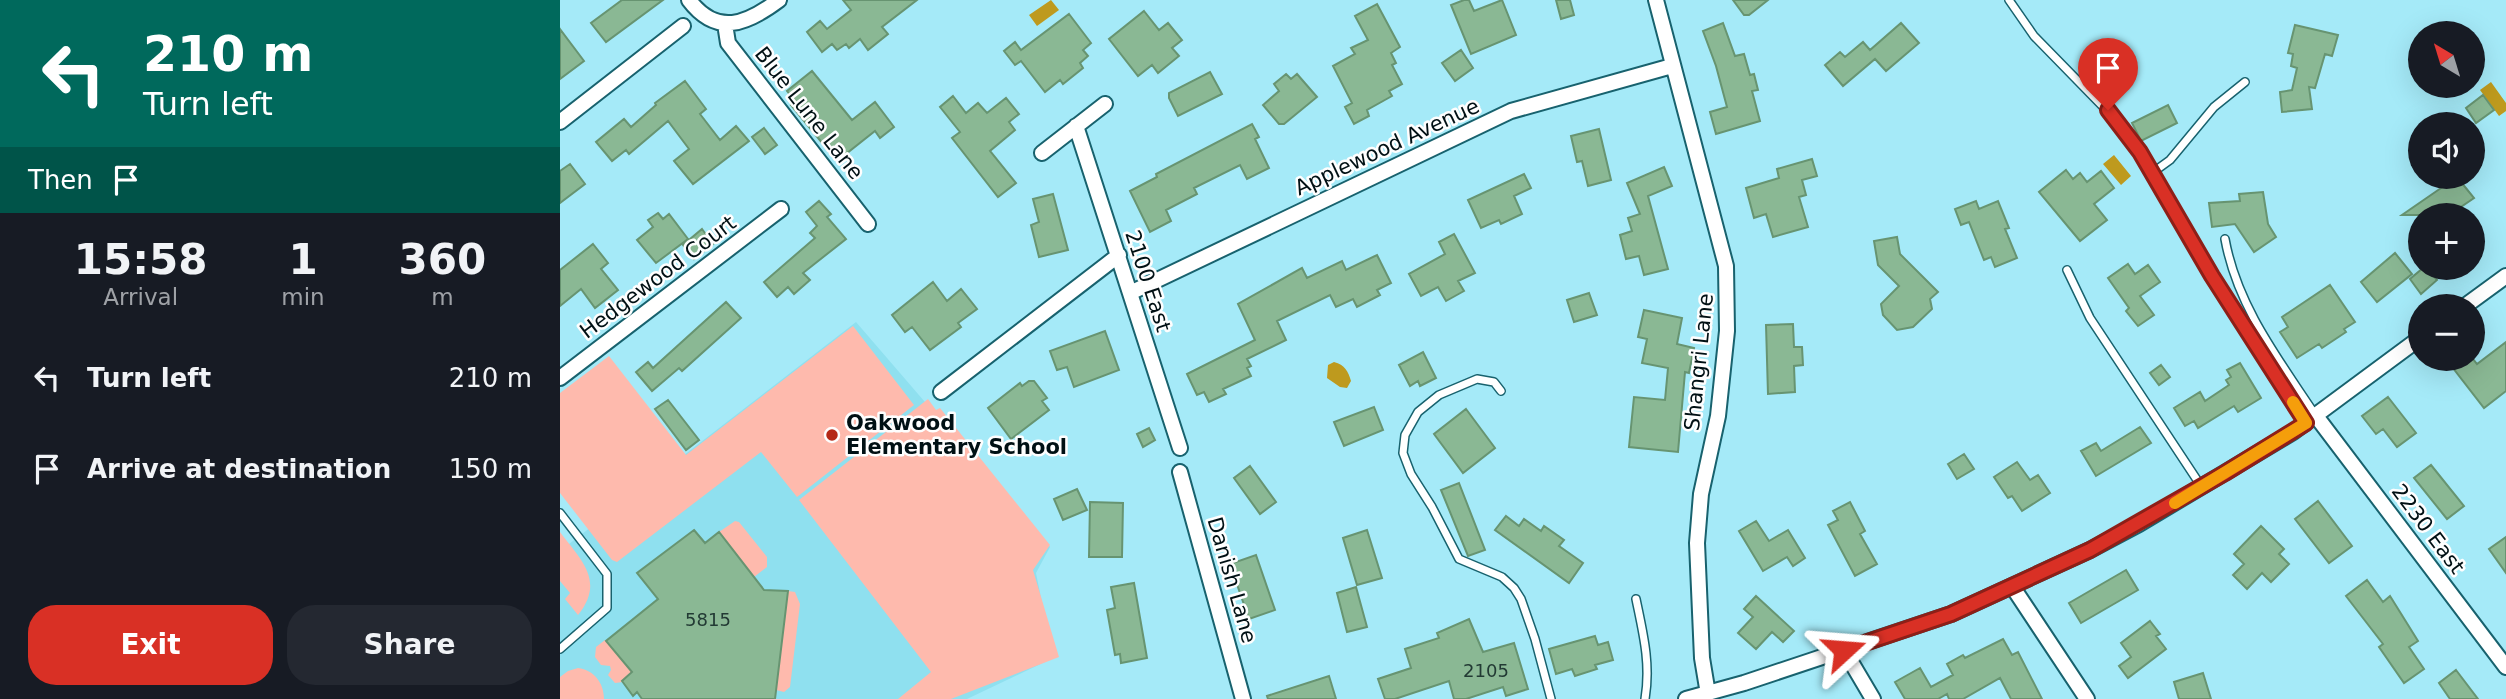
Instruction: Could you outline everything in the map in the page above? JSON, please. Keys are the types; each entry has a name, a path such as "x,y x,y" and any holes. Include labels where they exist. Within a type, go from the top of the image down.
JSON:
{"street":[{"path":"689,0 709,20 725,24 744,21 779,0"},
{"name":"Shangri Lane","path":"1656,0 1726,266 1728,284 1727,331 1718,416 1701,494 1697,543 1702,659 1708,694"},
{"name":"Blue Lune Lane","path":"725,24 728,43 868,224"},
{"path":"560,122 683,26"},
{"name":"Applewood Avenue","path":"1130,293 1511,111 1672,66"},
{"path":"1042,153 1105,104"},
{"name":"2100 East","path":"1076,126 1180,448"},
{"name":"Hedgewood Court","path":"560,378 781,209"},
{"path":"942,392 1119,256"},
{"path":"2481,294 2506,276"},
{"path":"1686,699 1951,614 2116,537 2311,419 2408,347"},
{"name":"2230 East","path":"2311,419 2506,667"},
{"name":"Danish Lane","path":"1180,472 1243,699"},
{"path":"2012,586 2087,699"},
{"path":"1844,650 1873,699"}],"lane":[{"path":"2009,0 2034,36 2120,124 2212,276 2311,419"},
{"path":"2152,173 2170,160 2214,107 2245,82"},
{"path":"2225,239 2233,276 2254,321 2311,419"},
{"path":"2067,270 2090,318 2202,487"},
{"path":"1501,391 1494,382 1477,379 1439,396 1418,412 1405,435 1402,453 1458,559 1502,577 1521,598 1551,699"},
{"path":"560,513 607,574 607,608 560,649"},
{"path":"1636,599 1647,654 1645,699"}],"shaded area":[{"path":"1051,0 1059,10 1037,26 1029,15"},
{"path":"2491,82 2506,103 2506,111 2499,116 2485,97 2485,86"},
{"path":"2114,155 2131,176 2121,185 2103,164"},
{"name":"Oakwood Elementary School","path":"856,322 1050,547 1036,573 1053,658 967,699 560,699 560,551"},
{"path":"853,326 914,405 797,497 761,452 617,562 612,560 560,493 560,393 609,356 686,455"},
{"path":"1334,362 1347,371 1351,381 1347,388 1340,387 1327,378 1328,365"},
{"path":"928,399 936,410 940,408 1050,545 1033,570 1059,657 951,699 898,699 931,672 799,500"},
{"path":"735,521 739,522 767,557 767,567 754,577 719,532"},
{"path":"560,532 582,562 590,581 590,592 578,615 565,599 570,593 560,581"},
{"path":"788,591 795,592 800,604 790,687 784,692 776,690"},
{"path":"605,640 624,663 640,666 623,682 615,683 608,675 610,666 601,665 595,657 596,647"},
{"path":"578,668 589,671 597,678 604,699 560,699 560,677"}],"building":[{"path":"622,0 663,0 606,42 591,23"},
{"path":"843,0 917,0 882,27 888,34 868,50 860,39 849,48 846,44 837,50 832,44 822,52 807,32 820,21 827,29 851,10"},
{"path":"1469,0 1474,11 1502,0 1516,35 1471,54 1451,5"},
{"path":"1556,0 1570,0 1574,15 1561,19"},
{"path":"1733,0 1768,0 1749,15 1744,15"},
{"path":"1377,4 1400,47 1391,53 1396,63 1392,65 1402,84 1389,91 1392,96 1367,110 1369,116 1354,124 1345,107 1352,103 1333,66 1355,54 1351,48 1368,40 1355,16"},
{"path":"1144,11 1159,30 1168,23 1182,40 1172,48 1179,56 1158,73 1152,65 1138,76 1109,39"},
{"path":"1069,14 1091,43 1083,50 1088,56 1080,63 1083,68 1063,84 1060,80 1045,92 1021,61 1015,65 1004,51 1015,42 1021,50"},
{"path":"1723,23 1735,56 1744,54 1750,75 1754,74 1758,90 1752,91 1760,121 1716,134 1710,112 1727,107 1703,31"},
{"path":"1901,23 1919,43 1886,71 1875,59 1843,86 1825,65 1840,52 1845,57 1863,42 1870,50"},
{"path":"2295,25 2338,35 2332,56 2325,54 2315,88 2309,87 2312,109 2282,112 2280,92 2292,90 2297,68 2291,66 2293,54 2288,53"},
{"path":"560,29 584,61 560,79"},
{"path":"1461,50 1473,68 1455,81 1442,63"},
{"path":"812,71 852,120 875,102 894,127 880,138 875,131 837,161 791,105 795,101 787,91"},
{"path":"1210,72 1222,94 1178,116 1169,93"},
{"path":"1286,74 1291,79 1297,74 1317,97 1284,124 1279,124 1263,105 1279,91 1274,84"},
{"path":"685,81 706,109 700,114 720,140 736,126 749,141 693,184 674,161 689,149 668,121 629,154 626,150 612,161 596,142 624,119 631,127 656,105 655,103"},
{"path":"953,96 966,113 978,103 987,113 1006,98 1019,114 1009,122 1015,130 990,151 1016,183 998,197 952,138 960,132 940,107"},
{"path":"2479,98 2485,98 2494,110 2485,116 2485,112 2469,112 2466,108"},
{"path":"2168,105 2177,123 2141,141 2132,123"},
{"path":"1252,124 1259,137 1255,139 1269,168 1247,179 1240,165 1194,188 1197,194 1166,210 1171,221 1150,232 1130,191 1157,177 1156,174"},
{"path":"764,128 777,145 765,154 752,137"},
{"path":"1599,129 1611,180 1588,186 1582,161 1577,162 1571,136"},
{"path":"1812,159 1817,176 1802,180 1806,195 1799,197 1808,227 1773,237 1766,214 1754,218 1746,188 1779,178 1777,169"},
{"path":"570,164 585,184 560,203 560,171"},
{"path":"1664,167 1672,186 1648,196 1668,269 1644,275 1639,256 1626,259 1620,235 1632,231 1628,218 1640,214 1627,183"},
{"path":"2066,170 2073,179 2080,173 2087,182 2101,171 2114,188 2094,204 2107,220 2080,241 2039,192"},
{"path":"1524,174 1531,188 1514,196 1522,214 1501,224 1499,220 1481,228 1468,200"},
{"path":"2440,189 2467,189 2474,198 2467,203 2419,203"},
{"path":"2263,192 2268,224 2276,237 2254,252 2235,224 2212,227 2209,203 2240,201 2239,194"},
{"path":"1053,194 1068,250 1039,257 1031,225 1039,222 1033,199"},
{"path":"819,201 831,214 827,217 846,239 803,273 810,280 794,294 788,287 777,297 764,282 815,238 810,233 817,226 806,212"},
{"path":"1976,201 1979,209 1998,201 2009,228 2005,229 2017,258 1995,267 1991,257 1984,260 1969,222 1961,225 1955,209"},
{"path":"658,213 663,219 669,214 688,239 656,263 637,240 653,227 648,220"},
{"path":"702,229 713,244 694,259 683,245"},
{"path":"1454,234 1475,273 1458,281 1464,291 1446,301 1438,287 1421,296 1409,274 1445,254 1439,242"},
{"path":"1897,237 1900,254 1938,292 1930,299 1932,309 1913,327 1897,330 1883,315 1881,304 1899,286 1878,265 1874,241"},
{"path":"593,244 608,263 601,269 618,290 595,308 581,289 560,306 560,270"},
{"path":"2395,253 2408,269 2408,277 2377,302 2361,282"},
{"path":"1377,255 1391,283 1377,290 1380,295 1357,307 1353,299 1336,307 1330,295 1277,321 1286,340 1247,359 1251,366 1247,368 1251,376 1223,389 1226,394 1209,402 1204,392 1197,395 1187,374 1255,340 1238,304 1302,268 1307,278 1342,261 1346,270"},
{"path":"2128,264 2135,274 2148,265 2160,282 2140,296 2154,315 2138,326 2126,311 2129,308 2108,278"},
{"path":"2411,280 2437,280 2421,294"},
{"path":"933,282 947,301 961,289 977,309 958,323 961,327 930,350 912,327 905,332 892,315"},
{"path":"2330,285 2355,322 2344,329 2346,332 2322,348 2319,344 2297,358 2280,332 2288,327 2282,317"},
{"path":"1589,293 1597,315 1574,322 1567,300"},
{"path":"726,302 741,318 682,371 679,368 652,391 636,372 648,362 653,368"},
{"path":"1644,310 1682,318 1677,344 1694,348 1689,373 1685,372 1678,452 1629,447 1634,397 1665,400 1668,368 1642,363 1647,339 1638,337"},
{"path":"1793,324 1794,347 1802,347 1803,365 1794,366 1795,392 1768,394 1766,325"},
{"path":"1105,331 1119,370 1074,387 1067,367 1057,370 1050,351"},
{"path":"2506,342 2506,391 2484,408 2455,371 2485,371 2485,358"},
{"path":"1423,352 1436,378 1420,386 1418,381 1410,386 1399,365"},
{"path":"2240,363 2261,398 2238,412 2234,406 2198,428 2194,421 2185,426 2174,408 2200,392 2205,401 2229,385 2226,380 2231,377 2227,370"},
{"path":"2161,365 2170,377 2159,385 2150,373"},
{"path":"1034,381 1047,398 1042,401 1049,410 1011,439 988,408 1020,383 1022,386"},
{"path":"2388,397 2416,433 2397,447 2383,429 2376,434 2362,416"},
{"path":"668,400 699,440 686,450 655,409"},
{"path":"1374,407 1383,430 1344,446 1334,422"},
{"path":"1466,409 1495,448 1463,473 1434,434"},
{"path":"2140,427 2151,443 2096,476 2081,451 2096,443 2101,451"},
{"path":"1149,428 1155,440 1143,447 1137,434"},
{"path":"1964,454 1974,469 1957,479 1948,464"},
{"path":"2017,462 2030,480 2038,475 2050,493 2022,511 2012,496 2008,498 1994,477"},
{"path":"2431,465 2464,506 2447,519 2414,478"},
{"path":"1250,466 1276,502 1260,514 1234,478"},
{"path":"1459,483 1485,550 1468,556 1441,490"},
{"path":"1077,489 1087,510 1063,520 1054,499"},
{"path":"2318,501 2352,546 2329,563 2295,519"},
{"path":"1090,502 1123,503 1122,557 1089,557"},
{"path":"1850,502 1865,531 1860,534 1877,564 1855,576 1828,525 1838,520 1833,511"},
{"path":"1506,516 1519,526 1524,519 1541,531 1544,526 1564,540 1559,546 1583,563 1569,583 1495,530"},
{"path":"1756,521 1769,541 1788,530 1805,558 1793,566 1787,557 1763,571 1739,531"},
{"path":"2261,526 2284,549 2279,554 2289,564 2271,582 2262,573 2247,589 2233,575 2244,564 2234,554"},
{"path":"694,530 705,543 719,532 764,590 788,591 775,699 642,699 637,692 633,696 622,681 632,672 606,641 658,599 637,573"},
{"path":"1367,530 1382,578 1357,585 1343,538"},
{"path":"2506,537 2506,573 2489,549"},
{"path":"1256,555 1275,610 1249,619 1230,564"},
{"path":"2126,570 2138,590 2081,623 2069,603"},
{"path":"2367,580 2383,602 2390,596 2418,641 2409,647 2424,669 2404,683 2379,647 2383,644 2346,596"},
{"path":"1134,583 1147,658 1121,663 1120,654 1115,655 1107,610 1115,608 1111,587"},
{"path":"1356,587 1367,627 1347,632 1337,593"},
{"path":"1756,596 1794,631 1783,642 1772,632 1756,649 1738,633 1753,617 1744,609"},
{"path":"1469,619 1483,652 1514,643 1528,689 1506,696 1503,687 1466,699 1454,699 1449,681 1395,699 1385,699 1378,679 1411,668 1405,649 1439,638 1437,633"},
{"path":"2150,621 2160,634 2156,636 2166,649 2128,678 2119,666 2131,657 2121,643"},
{"path":"1595,636 1598,645 1608,642 1613,660 1595,665 1597,669 1575,676 1572,669 1556,674 1549,649"},
{"path":"2003,639 2012,655 2018,652 2042,699 2011,699 2000,678 1963,699 1949,699 1947,694 1938,699 1905,699 1895,682 1920,668 1931,687 1953,675 1947,664"},
{"path":"2456,670 2478,699 2450,699 2439,683"},
{"path":"2203,673 2211,699 2179,699 2174,682"},
{"path":"1329,676 1336,699 1268,699 1267,696"}],"slow traffic":[{"path":"2175,503 2306,423 2293,402"}],"place":[{"name":"Oakwood Elementary School","path":"832,435"}],"route":[{"path":"1844,650 1951,614 2064,563 2139,524 2306,423 2212,276 2140,152 2108,110"}]}
